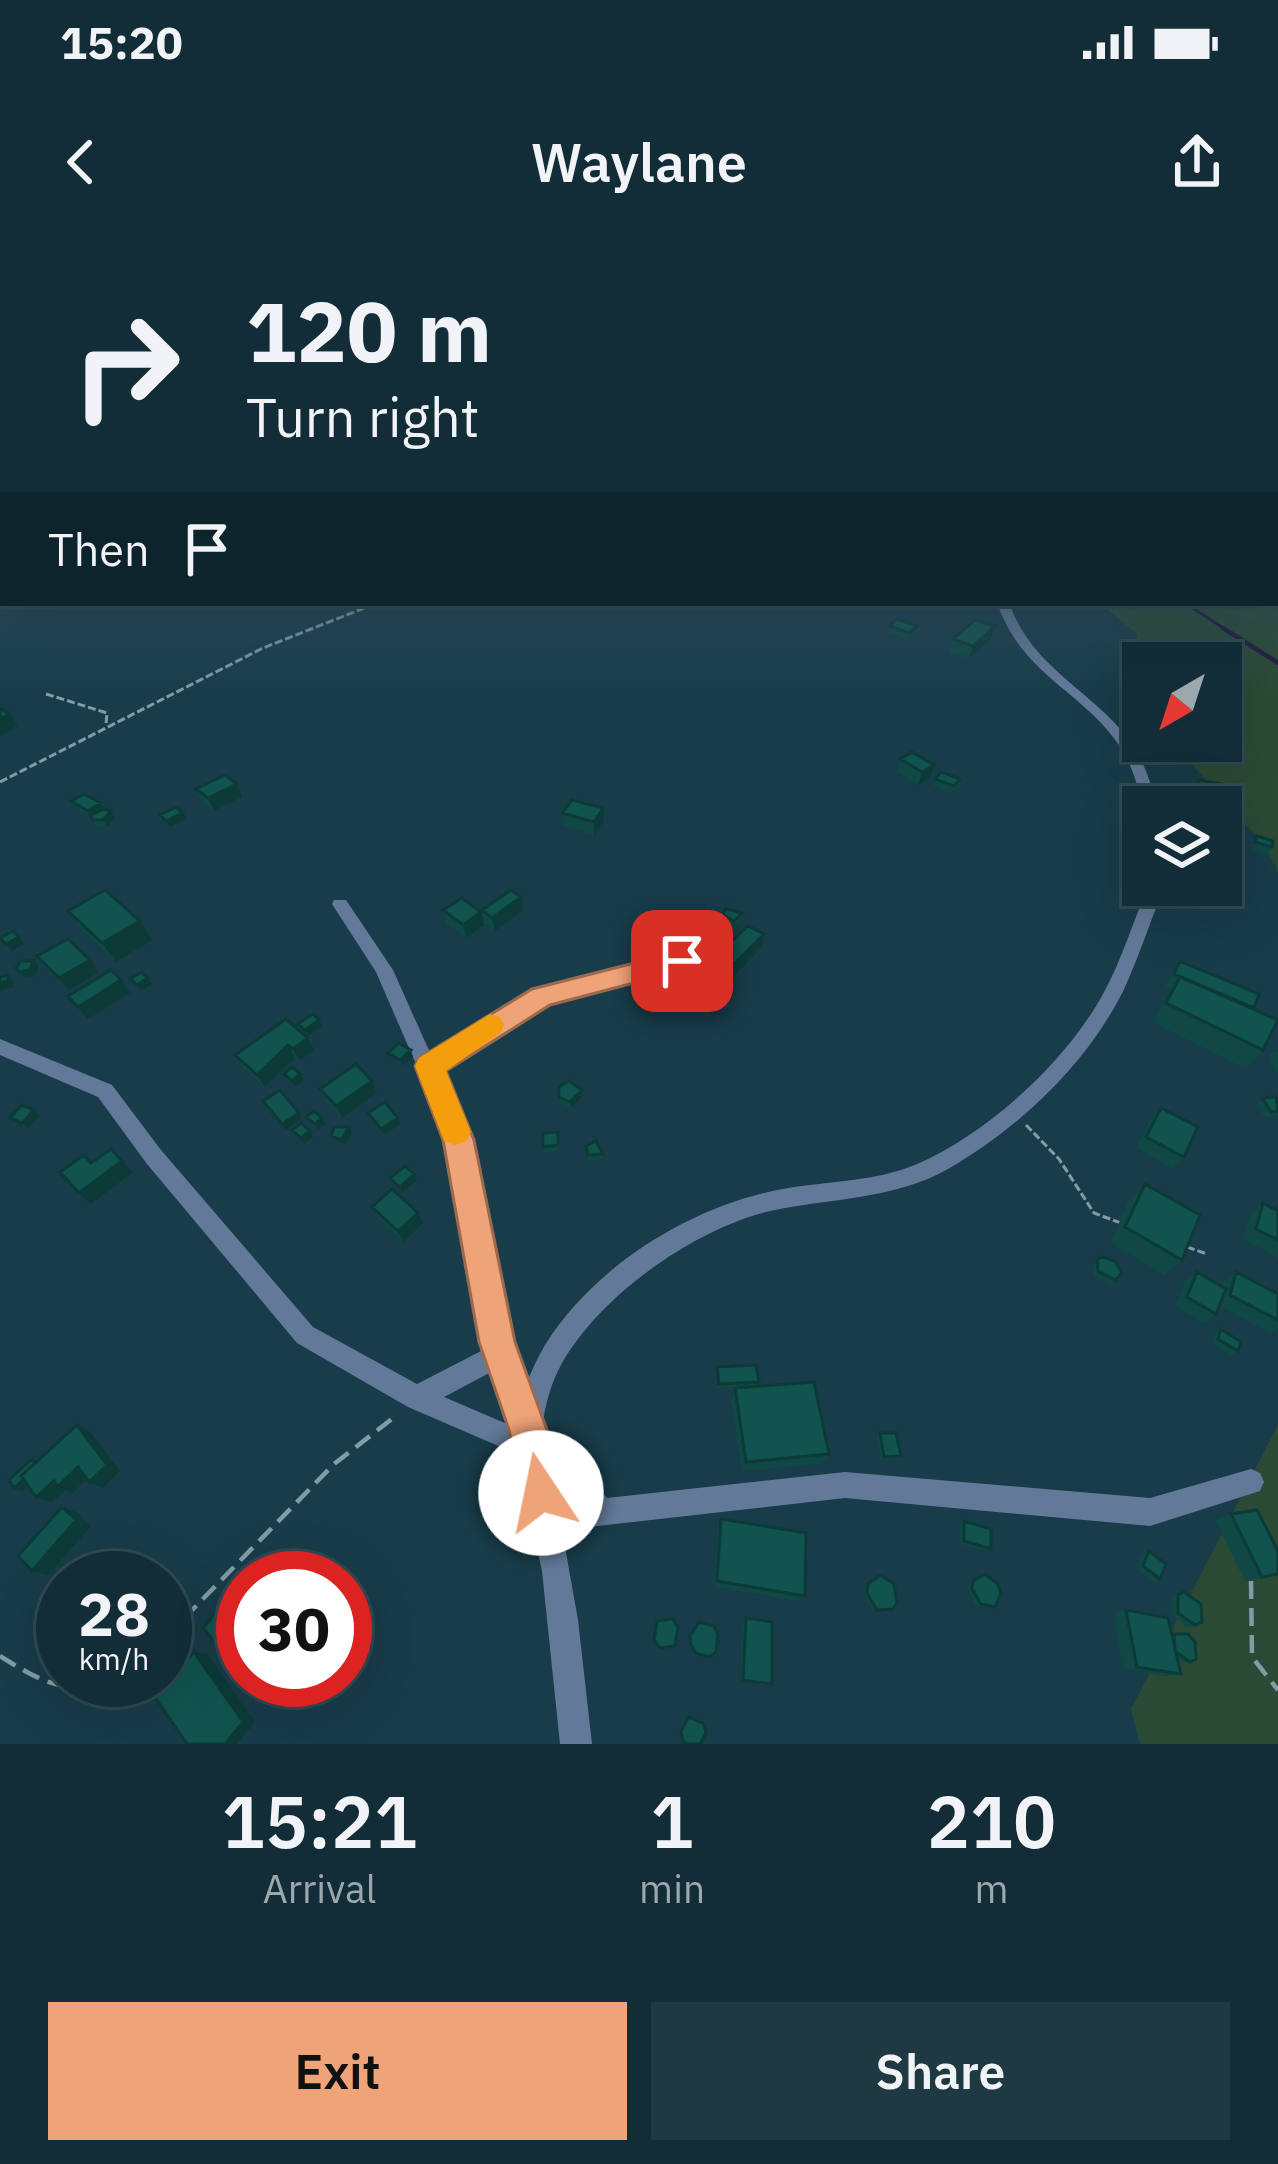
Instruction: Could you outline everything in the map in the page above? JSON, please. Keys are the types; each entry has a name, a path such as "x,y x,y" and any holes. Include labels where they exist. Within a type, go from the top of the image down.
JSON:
{"street":[{"path":"1004,606 1024,646 1043,669 1120,736 1144,786"},
{"path":"340,904 384,970 459,1140 501,1354 530,1438 547,1518 564,1608 576,1744"},
{"path":"530,1438 541,1382 557,1346 587,1306 685,1238 758,1204 908,1177 937,1165 1012,1111 1077,1050 1110,999 1148,906"},
{"path":"429,1066 542,997 682,961"},
{"path":"0,1047 105,1091 169,1175 305,1335 417,1398 530,1438 601,1511"},
{"path":"417,1398 501,1354"},
{"path":"547,1518 845,1485 1150,1512 1251,1482"}],"path":[{"path":"0,782 263,648 369,606"},
{"path":"46,694 107,713 106,725"},
{"path":"1012,1111 1059,1159 1094,1213 1131,1227"},
{"path":"1169,1240 1207,1254"},
{"path":"192,1610 334,1464 417,1398"},
{"path":"1251,1570 1252,1657 1278,1690"},
{"path":"0,1656 36,1679"}],"green space":[{"path":"1104,606 1278,606 1278,872 1264,845 1242,820 1242,786 1211,786 1190,762 1242,762 1242,642 1136,642 1137,634"},
{"path":"1278,1425 1278,1744 1140,1744 1131,1709"}],"building":[{"path":"897,619 917,626 909,633 889,626"},
{"path":"975,620 995,626 973,646 953,639"},
{"path":"912,752 934,765 922,772 900,759"},
{"path":"941,772 960,779 954,786 935,779"},
{"path":"225,775 237,784 208,798 196,789"},
{"path":"1198,780 1235,786 1199,786"},
{"path":"84,794 101,803 88,811 71,801"},
{"path":"572,800 603,808 594,822 562,813"},
{"path":"176,807 183,813 166,821 160,815"},
{"path":"111,811 103,820 93,820 90,815"},
{"path":"1257,836 1273,841 1272,847 1255,842"},
{"path":"105,890 140,921 102,943 68,911"},
{"path":"511,890 521,897 492,918 482,910"},
{"path":"462,898 481,912 463,925 443,910"},
{"path":"726,909 742,913 734,921 723,915"},
{"path":"710,914 714,921 708,927 698,925 696,915"},
{"path":"748,926 764,934 734,964 719,953"},
{"path":"13,931 19,937 6,944 0,938"},
{"path":"68,939 90,960 59,978 37,956"},
{"path":"21,961 34,961 29,970 20,972 16,968"},
{"path":"1180,961 1259,994 1254,1008 1174,974"},
{"path":"111,970 121,980 78,1007 68,996"},
{"path":"141,972 148,978 137,985 130,979"},
{"path":"1180,977 1278,1020 1263,1050 1166,1003"},
{"path":"313,1014 319,1020 305,1030 298,1024"},
{"path":"286,1019 308,1038 293,1049 288,1045 257,1075 235,1055"},
{"path":"399,1043 411,1050 400,1060 388,1053"},
{"path":"356,1064 372,1081 336,1106 320,1089"},
{"path":"292,1067 300,1074 292,1081 284,1074"},
{"path":"569,1081 582,1090 570,1102 559,1097 559,1087"},
{"path":"280,1090 299,1113 282,1124 263,1101"},
{"path":"1276,1097 1278,1111 1271,1112 1262,1098"},
{"path":"385,1102 398,1118 381,1129 368,1113"},
{"path":"22,1105 34,1110 22,1123 10,1118"},
{"path":"1161,1108 1198,1127 1184,1157 1146,1137"},
{"path":"314,1111 322,1118 315,1124 306,1117"},
{"path":"301,1123 310,1131 301,1138 292,1130"},
{"path":"334,1127 349,1127 341,1140 331,1136"},
{"path":"558,1132 558,1145 543,1147 543,1133"},
{"path":"596,1141 603,1154 588,1155 586,1146"},
{"path":"111,1149 122,1161 79,1193 60,1172 84,1155 91,1163"},
{"path":"405,1166 414,1174 400,1187 390,1178"},
{"path":"1145,1184 1200,1215 1182,1260 1125,1227"},
{"path":"392,1189 418,1213 398,1231 372,1207"},
{"path":"1263,1203 1278,1211 1278,1240 1256,1229"},
{"path":"1097,1260 1115,1261 1122,1273 1115,1280 1098,1271"},
{"path":"1197,1272 1226,1289 1216,1314 1187,1297"},
{"path":"1236,1272 1278,1294 1278,1320 1230,1295"},
{"path":"1221,1329 1241,1342 1238,1351 1218,1339"},
{"path":"756,1365 759,1382 719,1384 717,1367"},
{"path":"814,1382 829,1454 746,1462 735,1388"},
{"path":"77,1425 107,1465 89,1482 78,1467 57,1487 54,1481 36,1497 21,1476"},
{"path":"880,1433 896,1433 901,1456 884,1457"},
{"path":"32,1459 35,1463 14,1488 9,1480"},
{"path":"62,1507 76,1520 49,1551 36,1551 32,1571 18,1556"},
{"path":"1257,1510 1278,1551 1278,1574 1262,1577 1231,1514"},
{"path":"721,1519 806,1533 805,1596 717,1581"},
{"path":"964,1521 991,1529 991,1549 964,1541"},
{"path":"1149,1551 1166,1564 1160,1579 1143,1566"},
{"path":"985,1574 998,1584 1001,1594 995,1607 981,1604 972,1589 973,1581"},
{"path":"880,1575 894,1584 897,1603 893,1609 877,1610 867,1593 868,1584"},
{"path":"1184,1592 1201,1604 1202,1622 1195,1625 1178,1613 1178,1595"},
{"path":"1126,1610 1168,1618 1181,1674 1137,1667"},
{"path":"216,1613 216,1644 203,1628"},
{"path":"746,1618 772,1622 772,1684 743,1680"},
{"path":"673,1619 678,1627 675,1646 660,1648 654,1640 657,1621"},
{"path":"699,1622 714,1626 718,1634 716,1652 710,1657 696,1653 691,1645 690,1636"},
{"path":"1174,1634 1188,1634 1195,1642 1196,1659 1190,1662 1175,1651"},
{"path":"192,1654 216,1683 216,1707 232,1707 243,1722 225,1744 187,1744 162,1707 192,1707"},
{"path":"689,1717 704,1724 706,1733 700,1744 683,1742 681,1731"}],"waterway":[{"path":"1190,606 1228,631"},
{"path":"1223,628 1278,663"}],"slow traffic":[{"path":"455,1132 429,1066 490,1025"}],"route":[{"path":"541,1493 528,1430 497,1342 459,1140 429,1066 499,1019 542,997 682,961"}]}
